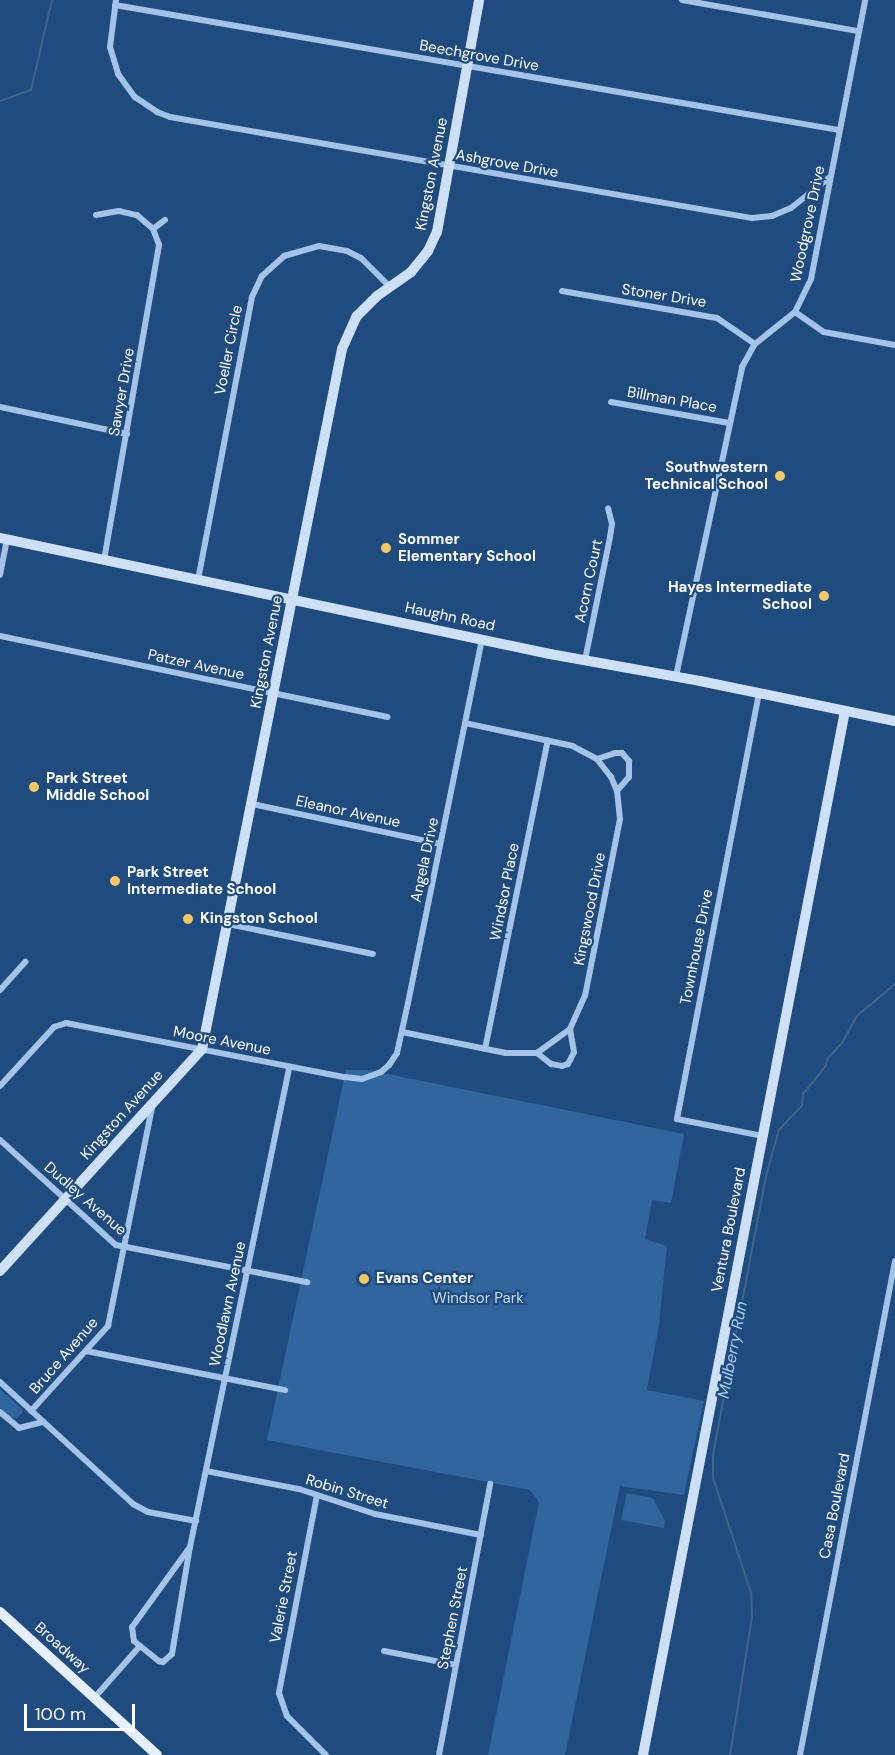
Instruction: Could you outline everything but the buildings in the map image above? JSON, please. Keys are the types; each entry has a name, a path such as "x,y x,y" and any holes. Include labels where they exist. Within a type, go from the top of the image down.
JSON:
{"main road":[{"name":"Broadway","path":"0,1612 157,1755"}],"street":[{"name":"Kingston Avenue","path":"0,1271 202,1049 342,349 357,316 411,272 432,243 441,217 479,0"},
{"path":"682,0 858,31"},
{"name":"Woodgrove Drive","path":"676,676 742,366 755,344 795,312 810,279 864,0"},
{"name":"Beechgrove Drive","path":"115,2 839,130"},
{"name":"Ashgrove Drive","path":"115,2 110,47 118,74 135,97 157,112 195,122 752,218 772,216 791,208 830,177"},
{"path":"96,215 119,211 128,212 142,218 153,229 165,220"},
{"name":"Sawyer Drive","path":"104,560 159,251 158,239 153,229"},
{"name":"Voeller Circle","path":"198,580 252,297 262,276 284,256 319,246 347,251 361,258 390,287"},
{"name":"Stoner Drive","path":"562,291 717,318 755,344"},
{"path":"795,312 824,332 895,345"},
{"name":"Billman Place","path":"611,402 729,423"},
{"path":"0,407 127,434"},
{"name":"Acorn Court","path":"585,660 612,524 608,508"},
{"path":"0,575 4,539"},
{"name":"Haughn Road","path":"4,539 482,639 895,721"},
{"name":"Patzer Avenue","path":"0,636 388,717"},
{"name":"Angela Drive","path":"374,1075 393,1060 402,1032 482,639"},
{"name":"Townhouse Drive","path":"759,693 677,1119 763,1136"},
{"name":"Ventura Boulevard","path":"643,1755 845,711"},
{"name":"Kingswood Drive","path":"402,1032 506,1053 537,1053 570,1029 585,996 618,833 620,804 611,777 597,759 573,746 465,723"},
{"name":"Windsor Place","path":"485,1049 548,740"},
{"path":"597,759 622,753 629,761 629,777 616,791"},
{"name":"Eleanor Avenue","path":"252,804 440,844"},
{"path":"228,924 373,954"},
{"path":"0,990 25,962"},
{"name":"Moore Avenue","path":"0,1086 54,1027 66,1023 345,1077 362,1079 374,1075"},
{"name":"Kingswood Drive","path":"537,1053 551,1064 562,1066 568,1064 574,1052 570,1029"},
{"name":"Woodlawn Avenue","path":"190,1547 135,1621 131,1635 140,1646 159,1661 163,1662 172,1654 190,1547 289,1067"},
{"name":"Bruce Avenue","path":"31,1411 86,1351 110,1320 153,1104"},
{"name":"Dudley Avenue","path":"0,1140 116,1245 307,1282"},
{"name":"Casa Boulevard","path":"800,1755 895,1261"},
{"path":"86,1351 285,1390"},
{"path":"0,1382 140,1509 196,1521"},
{"path":"0,1412 20,1428 43,1422"},
{"name":"Robin Street","path":"206,1471 317,1495 375,1514 481,1534"},
{"name":"Stephen Street","path":"439,1755 490,1484"},
{"name":"Valerie Street","path":"317,1495 280,1680 281,1705 295,1727 327,1755"},
{"path":"95,1697 140,1646"},
{"path":"384,1651 456,1665"}],"green space":[{"name":"Windsor Park","path":"346,1070 368,1070 684,1134 671,1203 652,1200 645,1239 667,1246 659,1325 647,1390 704,1401 684,1495 620,1486 565,1755 488,1755 539,1502 530,1490 267,1440"},
{"path":"0,1389 21,1408 23,1412 17,1418 9,1417 0,1408"},
{"path":"627,1493 653,1498 665,1521 664,1528 621,1520"}],"waterway":[{"path":"0,101 31,90 52,0"},
{"name":"Mulberry Run","path":"730,1755 752,1618 751,1593 713,1478 713,1454 767,1172 779,1130 802,1105 803,1094 825,1067 828,1058 842,1043 857,1016 895,984"}],"place":[{"name":"Southwestern Technical School","path":"780,476"},
{"name":"Sommer Elementary School","path":"386,548"},
{"name":"Hayes Intermediate School","path":"824,596"},
{"name":"Park Street Middle School","path":"34,787"},
{"name":"Park Street Intermediate School","path":"115,881"},
{"name":"Kingston School","path":"188,919"},
{"name":"Evans Center","path":"364,1279"}]}
